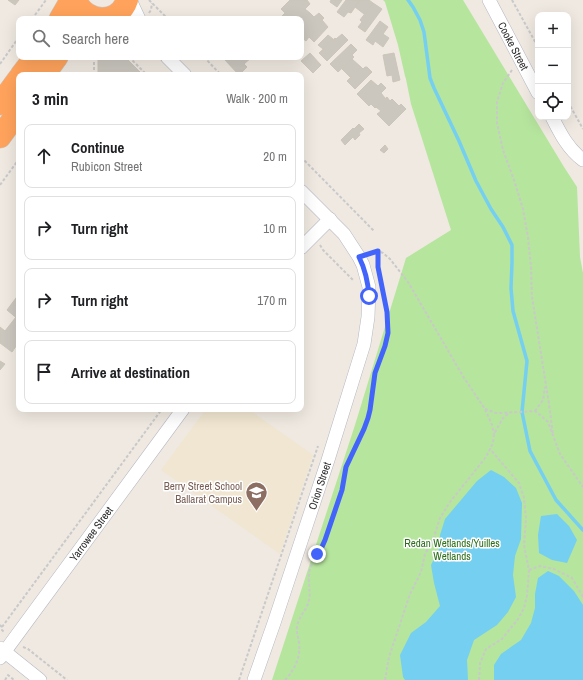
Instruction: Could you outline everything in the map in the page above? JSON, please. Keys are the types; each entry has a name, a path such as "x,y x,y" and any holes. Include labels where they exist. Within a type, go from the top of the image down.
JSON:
{"highway":[{"path":"62,16 71,0"},
{"path":"76,0 81,9 90,16"},
{"path":"113,16 122,9 128,0"},
{"path":"24,72 33,60"},
{"path":"46,72 55,60"},
{"path":"0,104 16,82"},
{"path":"0,137 16,114"}],"street":[{"path":"128,0 137,16"},
{"name":"Cooke Street","path":"489,0 535,88"},
{"path":"170,60 182,72"},
{"path":"554,120 566,142 575,154 583,160"},
{"name":"Orion Street","path":"254,680 328,460 357,370 367,330 369,306 368,285 363,265 349,241 330,219 304,194"},
{"path":"304,245 330,219"},
{"name":"Yarrowee Street","path":"2,653 14,640 180,412"},
{"path":"2,653 40,680"}],"path":[{"path":"34,16 46,0"},
{"path":"149,0 165,16"},
{"path":"512,0 535,42"},
{"path":"0,64 16,42"},
{"path":"94,60 94,72"},
{"path":"132,60 144,72"},
{"path":"207,60 218,72"},
{"path":"520,60 503,83 497,102 497,123 503,150 523,209 531,268 532,297 553,435"},
{"path":"571,107 583,129"},
{"path":"304,160 374,231"},
{"path":"0,185 16,163"},
{"path":"285,680 296,666 299,658 300,647 296,632 297,625 308,605 310,598 308,579 310,570 325,540 342,490 346,467 364,429 370,410 375,373 388,333 387,312 368,285 323,250 319,240"},
{"path":"359,257 378,251 383,253 390,259 408,282 464,378 485,409 494,434 494,439 486,458 450,502 440,518 433,540 425,554 421,572 410,594 389,657 386,680"},
{"path":"378,251 378,272"},
{"path":"535,411 542,400 546,384"},
{"path":"485,409 496,413 535,411 540,414 548,422 560,454 583,487"},
{"path":"67,680 28,649 24,648 14,640 2,630 1,626 160,412"},
{"path":"494,434 503,418 509,413"},
{"path":"240,680 318,446"},
{"path":"479,680 480,663 486,649 502,639 518,619 524,608 527,596 529,570 524,546 526,518 524,498 519,483 490,449"},
{"path":"529,570 540,566 554,569 572,578 583,597"},
{"path":"5,680 8,675 14,680"}],"shaded area":[{"name":"Berry Street School Ballarat Campus","path":"204,412 252,412 313,455 280,554 161,470"}],"green space":[{"name":"Redan Wetlands/Yuilles Wetlands","path":"383,0 463,0 577,187 580,257 583,273 583,680 272,680 355,425 406,258 451,230 411,104 398,45 385,2"}],"water":[{"path":"491,470 504,477 516,488 522,503 521,539 515,556 513,575 516,597 508,612 497,625 474,640 467,660 468,680 405,680 403,677 400,655 411,633 426,622 440,606 431,565 440,547 440,535 445,519 477,481"},
{"path":"557,514 569,526 577,540 567,563 552,560 539,553 538,535 541,516"},
{"path":"548,571 559,576 574,591 583,605 583,680 494,680 494,665 501,654 521,640 531,623 535,608 535,594 538,578"}],"building":[{"path":"8,0 19,0 15,5"},
{"path":"290,0 307,0 310,4 305,9 310,13 304,19 304,16 282,16 285,13 281,9"},
{"path":"331,0 342,0 337,7 330,2"},
{"path":"346,0 360,0 351,13 348,12 344,17 337,12"},
{"path":"360,0 369,0 373,3 364,14 355,7"},
{"path":"373,3 382,9 365,32 358,27 362,22 360,20"},
{"path":"310,13 314,17 319,13 324,18 322,20 328,27 314,42 309,37 306,41 304,39 304,19"},
{"path":"380,21 388,27 383,34 389,38 383,47 375,41 373,45 366,40"},
{"path":"342,34 348,40 327,61 319,53 335,38 336,39"},
{"path":"328,35 333,39 323,49 318,45"},
{"path":"351,44 357,50 352,55 354,57 338,72 330,64"},
{"path":"310,53 321,65 313,73 301,61 304,60"},
{"path":"394,53 400,80 393,82 392,75 387,76 383,55"},
{"path":"352,59 361,67 350,77 342,69"},
{"path":"98,60 128,60 140,72 98,72"},
{"path":"225,60 249,60 244,64 247,67 242,72 236,72"},
{"path":"361,67 363,69 367,67 372,72 355,89 347,81"},
{"path":"371,80 378,86 381,83 386,88 381,93 385,98 375,108 371,104 369,106 357,94"},
{"path":"387,97 390,101 392,99 399,106 401,104 406,109 389,126 377,114 381,111 376,107"},
{"path":"359,124 364,129 359,133 360,135 355,140 353,137 345,145 341,140"},
{"path":"385,145 388,149 384,153 380,150"},
{"path":"16,298 16,318 7,310"},
{"path":"16,317 16,346 12,352 0,343 0,327 5,331"},
{"path":"0,361 5,364 0,370"}],"waterway":[{"path":"408,0 420,20 424,32 430,78 434,88 476,181 512,245 511,288 513,311 527,361 522,412 530,451 556,500 583,530"}],"place":[{"name":"Berry Street School Ballarat Campus","path":"257,512"}],"route":[{"path":"317,554 325,540 342,490 346,467 368,418 375,373 388,333 387,312 378,267 378,251 359,257 363,265 369,296"}]}
